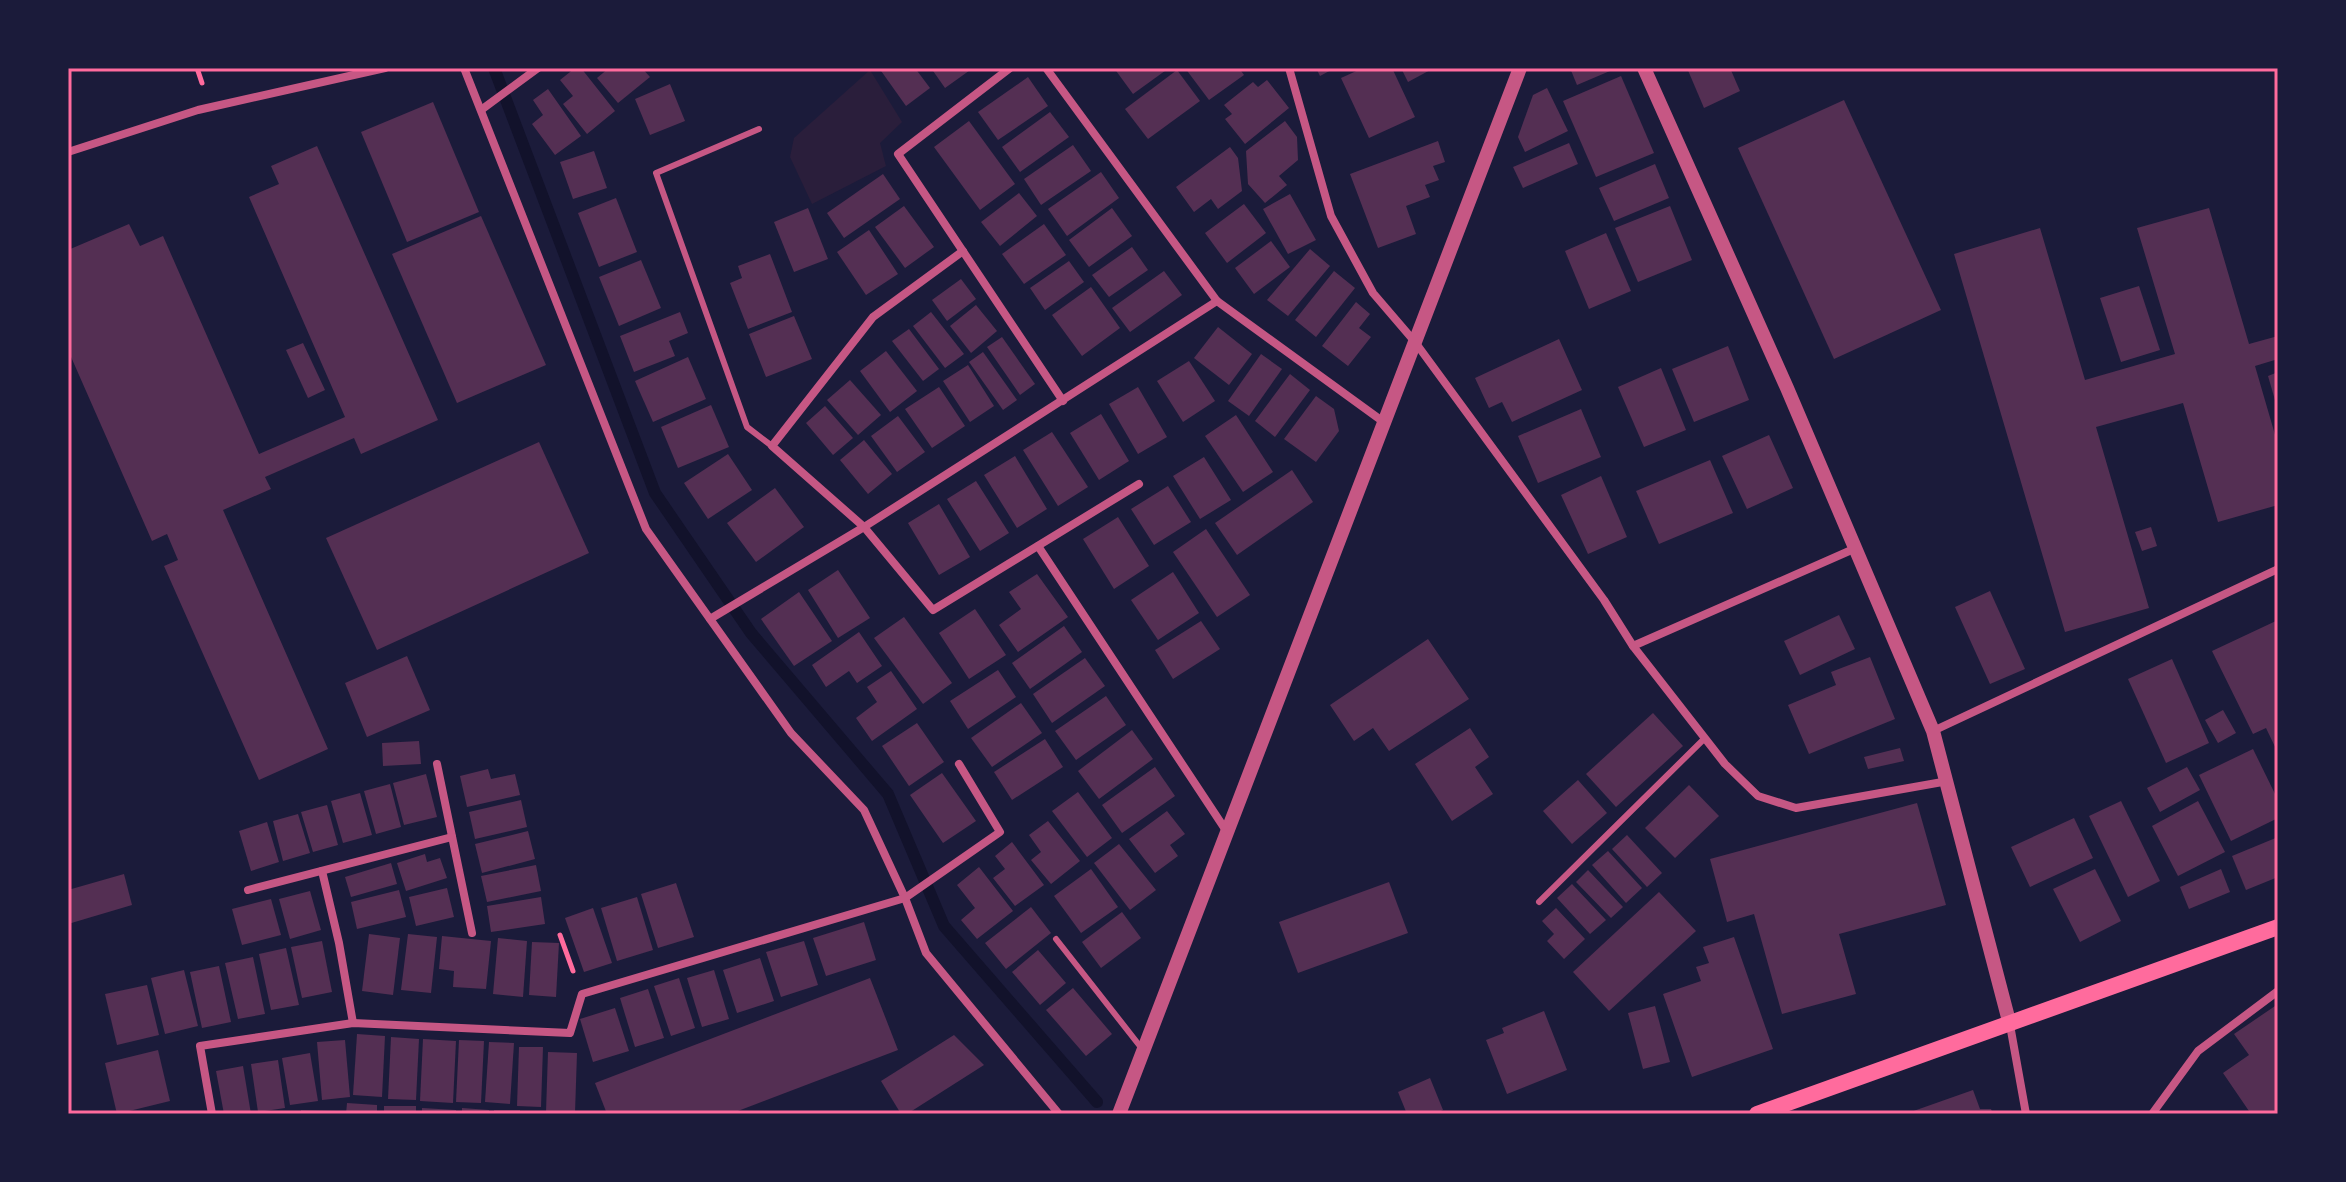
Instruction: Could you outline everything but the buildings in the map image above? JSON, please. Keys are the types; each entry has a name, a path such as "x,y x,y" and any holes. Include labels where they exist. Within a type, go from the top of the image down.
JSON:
{"main road":[{"path":"1757,1114 2278,927"}],"street":[{"path":"68,152 198,110 385,68"},
{"path":"464,68 646,529 791,733 864,810 905,898 926,953 1059,1114"},
{"path":"481,110 538,68"},
{"path":"1010,68 898,154 1063,401"},
{"path":"1046,68 1217,301 1385,423"},
{"path":"1289,68 1331,216 1373,293 1415,342 1604,600 1633,646 1725,764 1758,796 1796,808 1948,781"},
{"path":"1119,1114 1520,68"},
{"path":"1644,68 1787,388 1933,731 2010,1025 2026,1114"},
{"path":"963,251 873,317 772,446 864,527 933,610 1139,484"},
{"path":"710,619 864,527 1217,301"},
{"path":"1038,546 1228,833"},
{"path":"1633,646 1856,548"},
{"path":"1933,731 2278,569"},
{"path":"437,764 472,933"},
{"path":"212,1114 200,1046 353,1023 570,1033 582,994 905,898 1000,832 959,764"},
{"path":"248,890 452,837"},
{"path":"322,871 353,1023"},
{"path":"2152,1114 2198,1051 2278,991"}],"lane":[{"path":"759,129 656,173 747,427 772,446"},
{"path":"1539,902 1705,738"},
{"path":"1056,939 1144,1051"}],"path":[{"path":"560,935 582,994"}],"shaded area":[{"path":"870,70 902,122 880,143 886,166 812,204 790,157 794,138"}],"waterway":[{"path":"494,68 655,493 751,633 888,794 944,926 1097,1102"}]}
